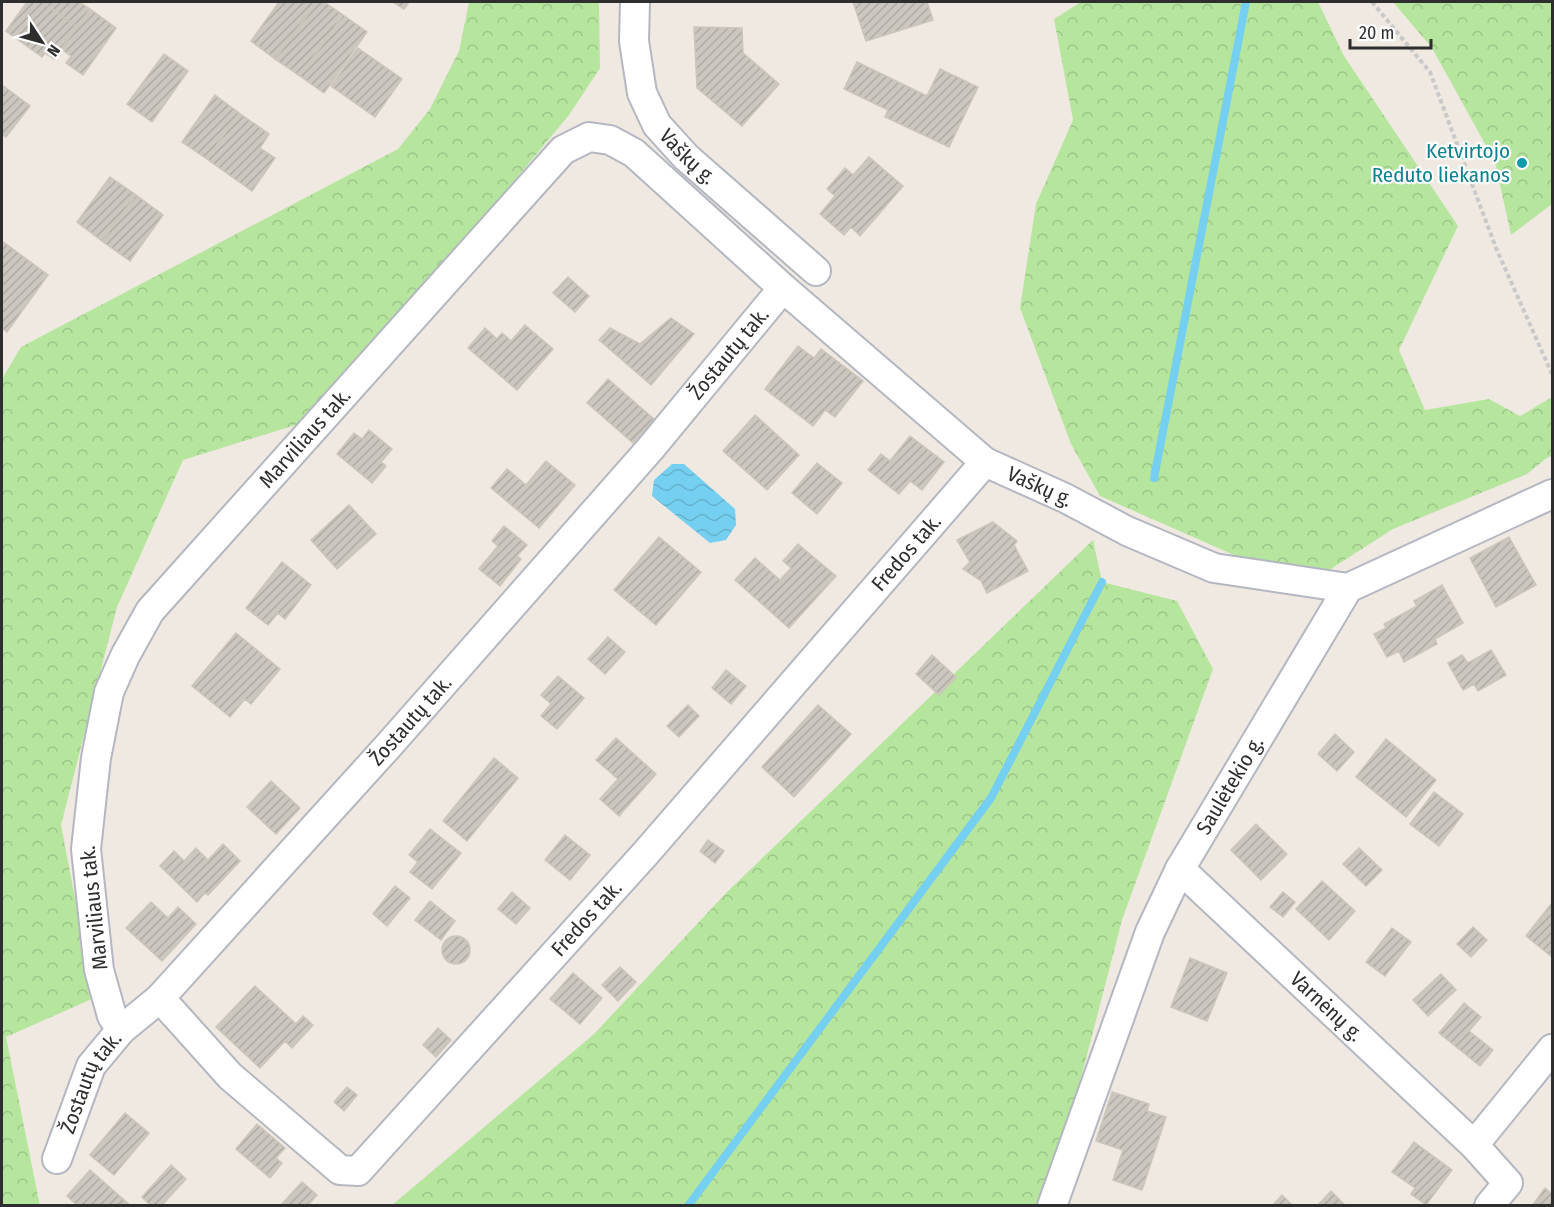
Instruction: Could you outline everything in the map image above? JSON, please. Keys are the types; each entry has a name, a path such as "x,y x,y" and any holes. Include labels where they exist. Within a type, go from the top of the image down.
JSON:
{"street":[{"name":"Vaškų g.","path":"635,2 634,41 642,93 657,125 686,157 816,271"},
{"name":"Marviliaus tak.","path":"121,1030 112,1016 99,970 86,849 96,758 109,692 125,656 150,611 563,150 589,137 610,140 634,153 783,288"},
{"name":"Vaškų g.","path":"783,288 985,462 1065,498 1127,531 1214,568 1348,588"},
{"name":"Žostautų tak.","path":"57,1159 91,1066 121,1030 160,999 390,744 610,494 783,288"},
{"name":"Fredos tak.","path":"160,999 230,1076 340,1170 358,1172 645,854 985,462"},
{"path":"1348,588 1552,494"},
{"name":"Saulėtekio g.","path":"1052,1206 1150,932 1180,869 1348,588"},
{"name":"Varnėnų g.","path":"1180,869 1474,1145 1509,1183 1490,1206"},
{"path":"1474,1145 1552,1049"}],"path":[{"path":"1372,2 1430,72 1496,248 1552,374"}],"green space":[{"path":"469,2 599,2 600,68 569,115 315,419 183,460 117,607 61,825 94,998 6,1037 40,1206 2,1205 2,379 21,347 398,149 430,109 459,51"},
{"path":"1081,2 1318,2 1344,56 1458,226 1399,350 1425,410 1489,399 1520,416 1552,397 1552,456 1527,474 1393,529 1326,572 1250,562 1100,496 1071,444 1020,308 1036,204 1073,120 1054,19"},
{"path":"1393,2 1552,2 1552,204 1511,235 1495,162 1432,48"},
{"path":"1093,540 1102,582 1177,601 1213,669 1122,920 1075,1101 1036,1205 391,1206 594,1034 727,892"}],"water":[{"path":"672,464 684,464 735,509 736,525 726,540 710,543 652,496 654,480"}],"building":[{"path":"27,2 42,2 77,27 54,59 45,53 42,57 6,31"},
{"path":"42,2 79,2 90,9 77,27"},
{"path":"279,2 317,2 275,59 251,41"},
{"path":"317,2 324,2 343,15 300,76 275,59"},
{"path":"393,2 409,2 404,9"},
{"path":"853,2 927,2 933,20 866,41"},
{"path":"90,9 116,28 83,75 66,63 71,56 61,49"},
{"path":"343,15 367,32 324,93 300,76"},
{"path":"694,27 742,28 743,53 779,84 742,126 697,88"},
{"path":"358,48 402,79 375,117 331,86"},
{"path":"164,54 188,71 152,122 127,104"},
{"path":"857,62 927,96 940,69 978,87 949,147 885,117 888,110 844,89"},
{"path":"2,85 30,106 6,137 2,134"},
{"path":"215,95 239,113 207,159 182,142"},
{"path":"239,113 269,134 260,148 275,158 252,191 207,159"},
{"path":"869,157 903,186 860,236 851,227 844,235 820,214 835,196 827,189 845,168 853,175"},
{"path":"110,177 136,195 102,241 77,222"},
{"path":"136,195 163,215 130,261 102,241"},
{"path":"2,241 48,275 7,332 2,328"},
{"path":"568,277 589,296 575,312 553,293"},
{"path":"671,318 694,334 651,385 599,340 610,328 640,344"},
{"path":"525,325 553,349 517,390 468,348 485,328 497,339 502,333 511,341"},
{"path":"798,346 814,358 821,349 863,381 835,417 825,410 813,426 765,389"},
{"path":"608,379 654,419 633,443 587,403"},
{"path":"755,415 799,455 767,490 723,451"},
{"path":"369,430 392,449 381,462 386,466 372,483 337,454 354,433 362,439"},
{"path":"910,436 944,462 922,490 910,481 899,494 868,470 881,454 890,461"},
{"path":"546,461 575,485 539,528 491,488 507,469 526,485"},
{"path":"817,463 842,483 817,514 792,493"},
{"path":"349,505 376,534 337,569 311,540"},
{"path":"993,522 1017,541 1014,545 1028,571 987,593 981,581 963,569 970,562 957,540"},
{"path":"504,526 527,545 517,556 521,559 500,586 479,569 498,546 492,541"},
{"path":"659,537 701,572 656,625 614,590"},
{"path":"1509,537 1536,585 1496,607 1470,558"},
{"path":"798,544 836,576 789,628 735,580 755,558 780,580 791,568 783,561"},
{"path":"282,562 311,585 285,619 278,613 268,625 246,608"},
{"path":"1442,585 1463,623 1435,639 1437,644 1404,662 1399,651 1387,657 1374,634 1386,628 1384,624 1417,606 1414,601"},
{"path":"236,633 280,669 251,704 245,699 230,717 192,686"},
{"path":"608,637 625,652 605,674 588,659"},
{"path":"1491,650 1506,675 1478,691 1474,684 1463,690 1448,663 1462,655 1468,663"},
{"path":"932,655 956,677 939,695 916,674"},
{"path":"726,670 746,686 731,704 712,688"},
{"path":"558,676 584,698 557,729 541,716 551,704 541,695"},
{"path":"688,705 699,716 679,737 667,726"},
{"path":"818,705 851,734 794,797 762,767"},
{"path":"1335,734 1354,752 1337,771 1318,754"},
{"path":"616,738 656,774 619,816 600,799 618,779 596,760"},
{"path":"1386,739 1436,780 1406,817 1356,777"},
{"path":"494,758 518,778 467,841 443,821"},
{"path":"271,781 300,808 276,834 247,807"},
{"path":"1434,792 1463,814 1439,846 1410,824"},
{"path":"1256,824 1287,854 1261,880 1231,850"},
{"path":"430,829 461,853 432,889 410,872 418,862 409,855"},
{"path":"565,835 590,855 570,880 545,860"},
{"path":"708,840 724,851 715,863 700,851"},
{"path":"223,844 240,861 208,895 205,893 197,902 160,866 174,851 184,861 196,848 208,860"},
{"path":"1359,848 1382,870 1366,886 1343,864"},
{"path":"1322,881 1355,911 1329,940 1296,909"},
{"path":"395,886 410,898 387,926 373,914"},
{"path":"512,892 530,908 516,924 498,909"},
{"path":"1283,892 1295,902 1283,917 1270,907"},
{"path":"430,901 455,921 441,940 415,920"},
{"path":"151,902 168,918 178,907 196,924 162,961 126,928"},
{"path":"1552,903 1552,957 1526,936"},
{"path":"1473,927 1487,940 1471,957 1457,944"},
{"path":"1392,928 1411,942 1385,976 1366,962"},
{"path":"456,936 466,940 470,950 466,960 456,964 446,960 442,950 446,940"},
{"path":"1190,958 1227,973 1207,1021 1171,1007"},
{"path":"620,967 636,982 618,1001 602,985"},
{"path":"573,973 602,998 580,1024 550,999"},
{"path":"1441,974 1456,990 1428,1016 1413,1000"},
{"path":"255,986 296,1024 303,1016 313,1025 292,1048 285,1041 260,1068 216,1027"},
{"path":"1464,1003 1481,1017 1469,1031 1493,1050 1480,1066 1439,1033"},
{"path":"438,1028 451,1040 436,1057 423,1045"},
{"path":"347,1087 357,1095 344,1111 334,1102"},
{"path":"1112,1092 1149,1104 1147,1111 1166,1117 1142,1190 1113,1180 1123,1150 1096,1141"},
{"path":"125,1113 149,1133 114,1175 90,1155"},
{"path":"257,1124 285,1148 276,1158 282,1163 270,1178 236,1149"},
{"path":"1414,1142 1452,1170 1426,1205 1411,1194 1415,1188 1392,1172"},
{"path":"171,1165 186,1179 161,1206 151,1206 142,1197"},
{"path":"90,1170 131,1206 78,1206 67,1196"},
{"path":"302,1182 317,1195 307,1206 280,1206"},
{"path":"1545,1188 1552,1194 1552,1206 1532,1206"},
{"path":"1331,1191 1344,1204 1317,1206"},
{"path":"1282,1195 1293,1206 1272,1206"}],"waterway":[{"path":"1154,478 1246,2"},
{"path":"688,1206 991,798 1102,582"}],"place":[{"name":"Ketvirtojo Reduto liekanos","path":"1522,163"}]}
